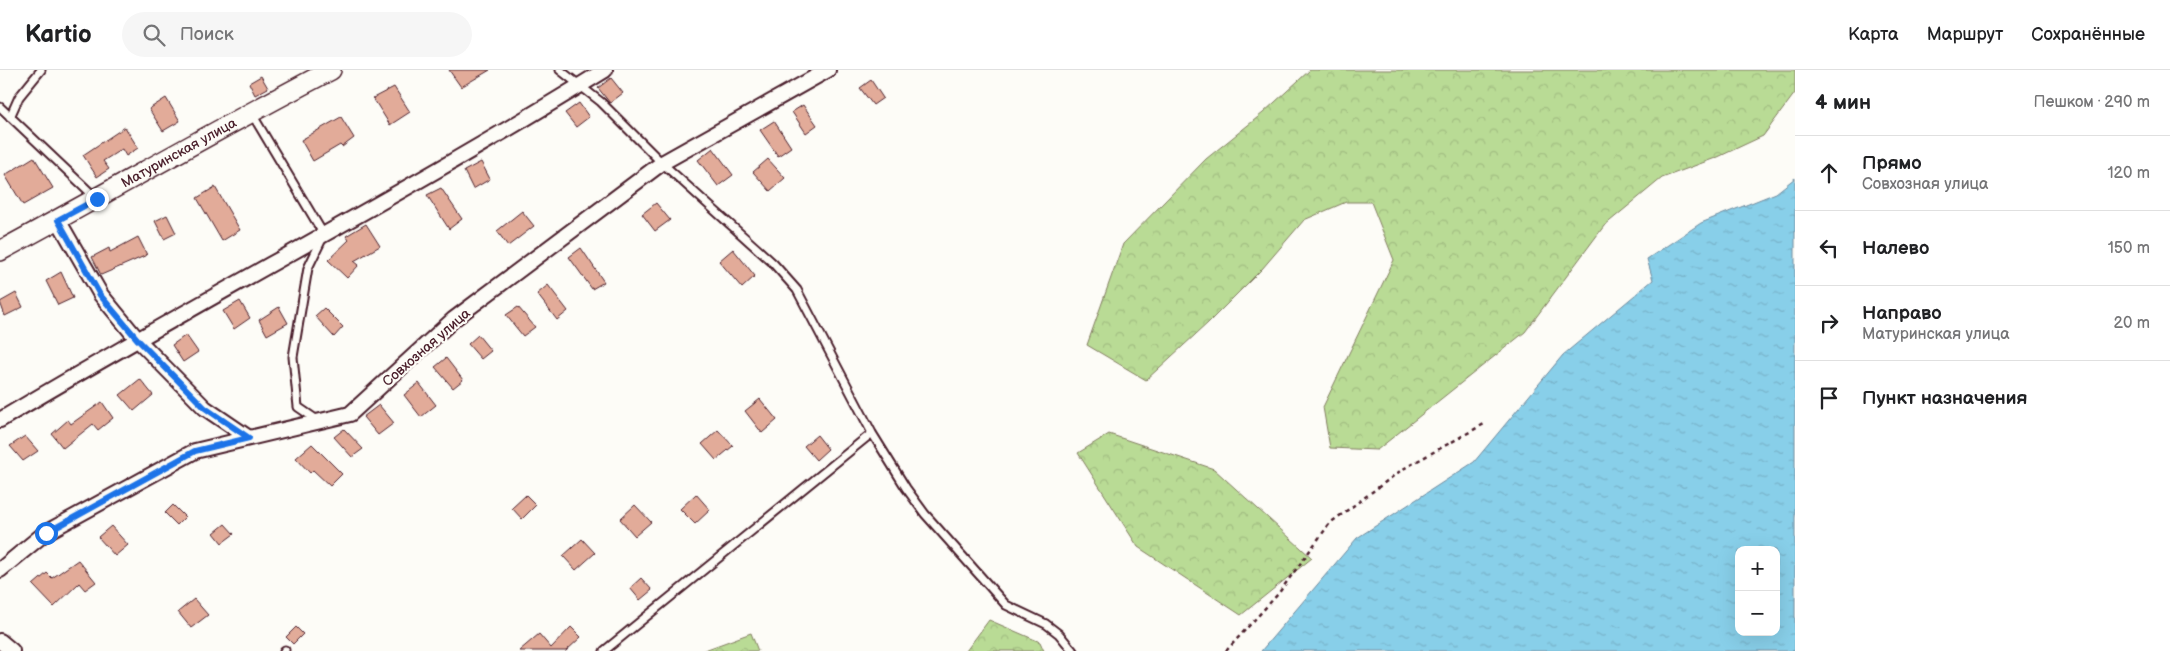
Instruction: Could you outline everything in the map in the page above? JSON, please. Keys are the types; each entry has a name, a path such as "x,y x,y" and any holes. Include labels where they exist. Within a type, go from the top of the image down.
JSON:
{"street":[{"name":"Матуринская улица","path":"0,251 97,199 250,112 331,70"},
{"path":"0,420 324,235 605,70"},
{"name":"Совхозная улица","path":"0,570 46,533 195,451 350,414 454,319 662,163 828,70"},
{"path":"58,220 100,295 138,340 205,408 249,438"},
{"path":"0,641 12,651"}],"lane":[{"path":"10,117 19,97 41,70"},
{"path":"560,70 601,102 662,163 773,263 797,290 872,433 906,488 925,514 991,590 1011,608 1046,624 1059,634 1073,651"},
{"path":"0,107 97,199"},
{"path":"250,112 324,235 308,268 293,358 298,407 306,414 320,421"},
{"path":"604,651 872,433"}],"path":[{"path":"1226,651 1278,594 1330,523 1403,469 1484,424"}],"green space":[{"path":"1310,70 1795,70 1795,93 1763,136 1718,157 1662,178 1604,226 1525,332 1377,450 1330,448 1323,407 1394,260 1371,202 1346,202 1304,220 1262,269 1208,323 1146,380 1087,345 1123,244 1206,159 1263,113"},
{"path":"1109,434 1214,469 1312,558 1241,615 1138,547 1078,453"},
{"path":"989,620 1040,642 1044,651 966,651"},
{"path":"751,633 758,651 702,651"}],"water":[{"path":"1795,178 1795,651 1261,651 1357,538 1474,462 1563,355 1653,280 1647,259 1701,223 1776,193"}],"building":[{"path":"449,70 490,70 461,87"},
{"path":"261,76 268,88 255,95 249,83"},
{"path":"611,78 623,93 610,103 598,88"},
{"path":"871,80 883,98 873,105 860,88"},
{"path":"394,87 410,112 390,125 373,98"},
{"path":"166,98 180,121 163,131 149,109"},
{"path":"579,103 589,117 576,127 565,113"},
{"path":"803,105 817,125 806,133 792,112"},
{"path":"341,117 354,138 342,147 340,145 313,161 301,140"},
{"path":"774,121 791,147 778,156 760,130"},
{"path":"125,127 138,148 126,156 122,149 103,161 109,169 97,177 83,155"},
{"path":"713,148 733,175 718,186 698,160"},
{"path":"34,157 53,188 23,205 5,175"},
{"path":"768,159 785,178 770,191 753,172"},
{"path":"481,162 490,179 473,189 464,171"},
{"path":"215,187 240,230 222,241 197,198"},
{"path":"441,188 462,219 449,229 427,195"},
{"path":"656,203 670,220 655,231 642,214"},
{"path":"522,211 534,226 508,246 497,231"},
{"path":"167,215 176,233 164,239 155,221"},
{"path":"366,224 380,246 354,261 359,265 347,278 328,260 349,240 346,236"},
{"path":"138,237 147,255 101,275 92,257 109,248 110,252"},
{"path":"581,248 604,282 592,289 569,257"},
{"path":"733,249 755,276 742,288 719,261"},
{"path":"61,272 73,298 58,305 46,281"},
{"path":"548,285 568,311 557,320 537,294"},
{"path":"16,293 23,307 5,316 0,302"},
{"path":"240,301 250,318 234,329 223,311"},
{"path":"279,307 288,323 267,335 259,320"},
{"path":"518,307 535,327 523,336 506,315"},
{"path":"324,308 343,327 334,337 315,316"},
{"path":"186,335 198,352 183,362 172,345"},
{"path":"478,335 491,351 481,359 468,344"},
{"path":"446,358 463,380 453,388 435,367"},
{"path":"140,379 153,395 134,411 120,395"},
{"path":"419,383 436,405 421,417 404,395"},
{"path":"760,399 777,420 762,433 745,411"},
{"path":"102,402 113,418 98,430 93,424 63,448 52,434 68,420 71,424"},
{"path":"379,405 394,423 378,435 363,417"},
{"path":"344,429 363,449 352,457 334,437"},
{"path":"718,430 733,446 716,460 702,444"},
{"path":"817,435 828,449 816,460 804,446"},
{"path":"25,436 38,451 23,461 10,446"},
{"path":"312,444 342,474 330,486 313,470 310,473 296,458"},
{"path":"696,494 710,510 695,524 680,509"},
{"path":"526,495 536,505 522,519 512,508"},
{"path":"173,505 185,517 177,525 165,513"},
{"path":"635,505 651,522 635,536 620,519"},
{"path":"225,524 234,534 222,543 214,533"},
{"path":"111,526 128,545 115,556 98,537"},
{"path":"582,539 595,553 576,570 563,556"},
{"path":"78,560 96,582 85,590 79,583 54,607 33,585 47,573 52,578"},
{"path":"641,578 652,590 640,600 630,588"},
{"path":"194,599 208,615 191,628 178,612"},
{"path":"296,627 303,634 293,644 286,637"},
{"path":"571,627 581,637 566,651 519,651 539,634 551,648"}],"route":[{"path":"46,533 195,451 249,438 205,408 138,340 100,295 58,220 97,199"}]}
